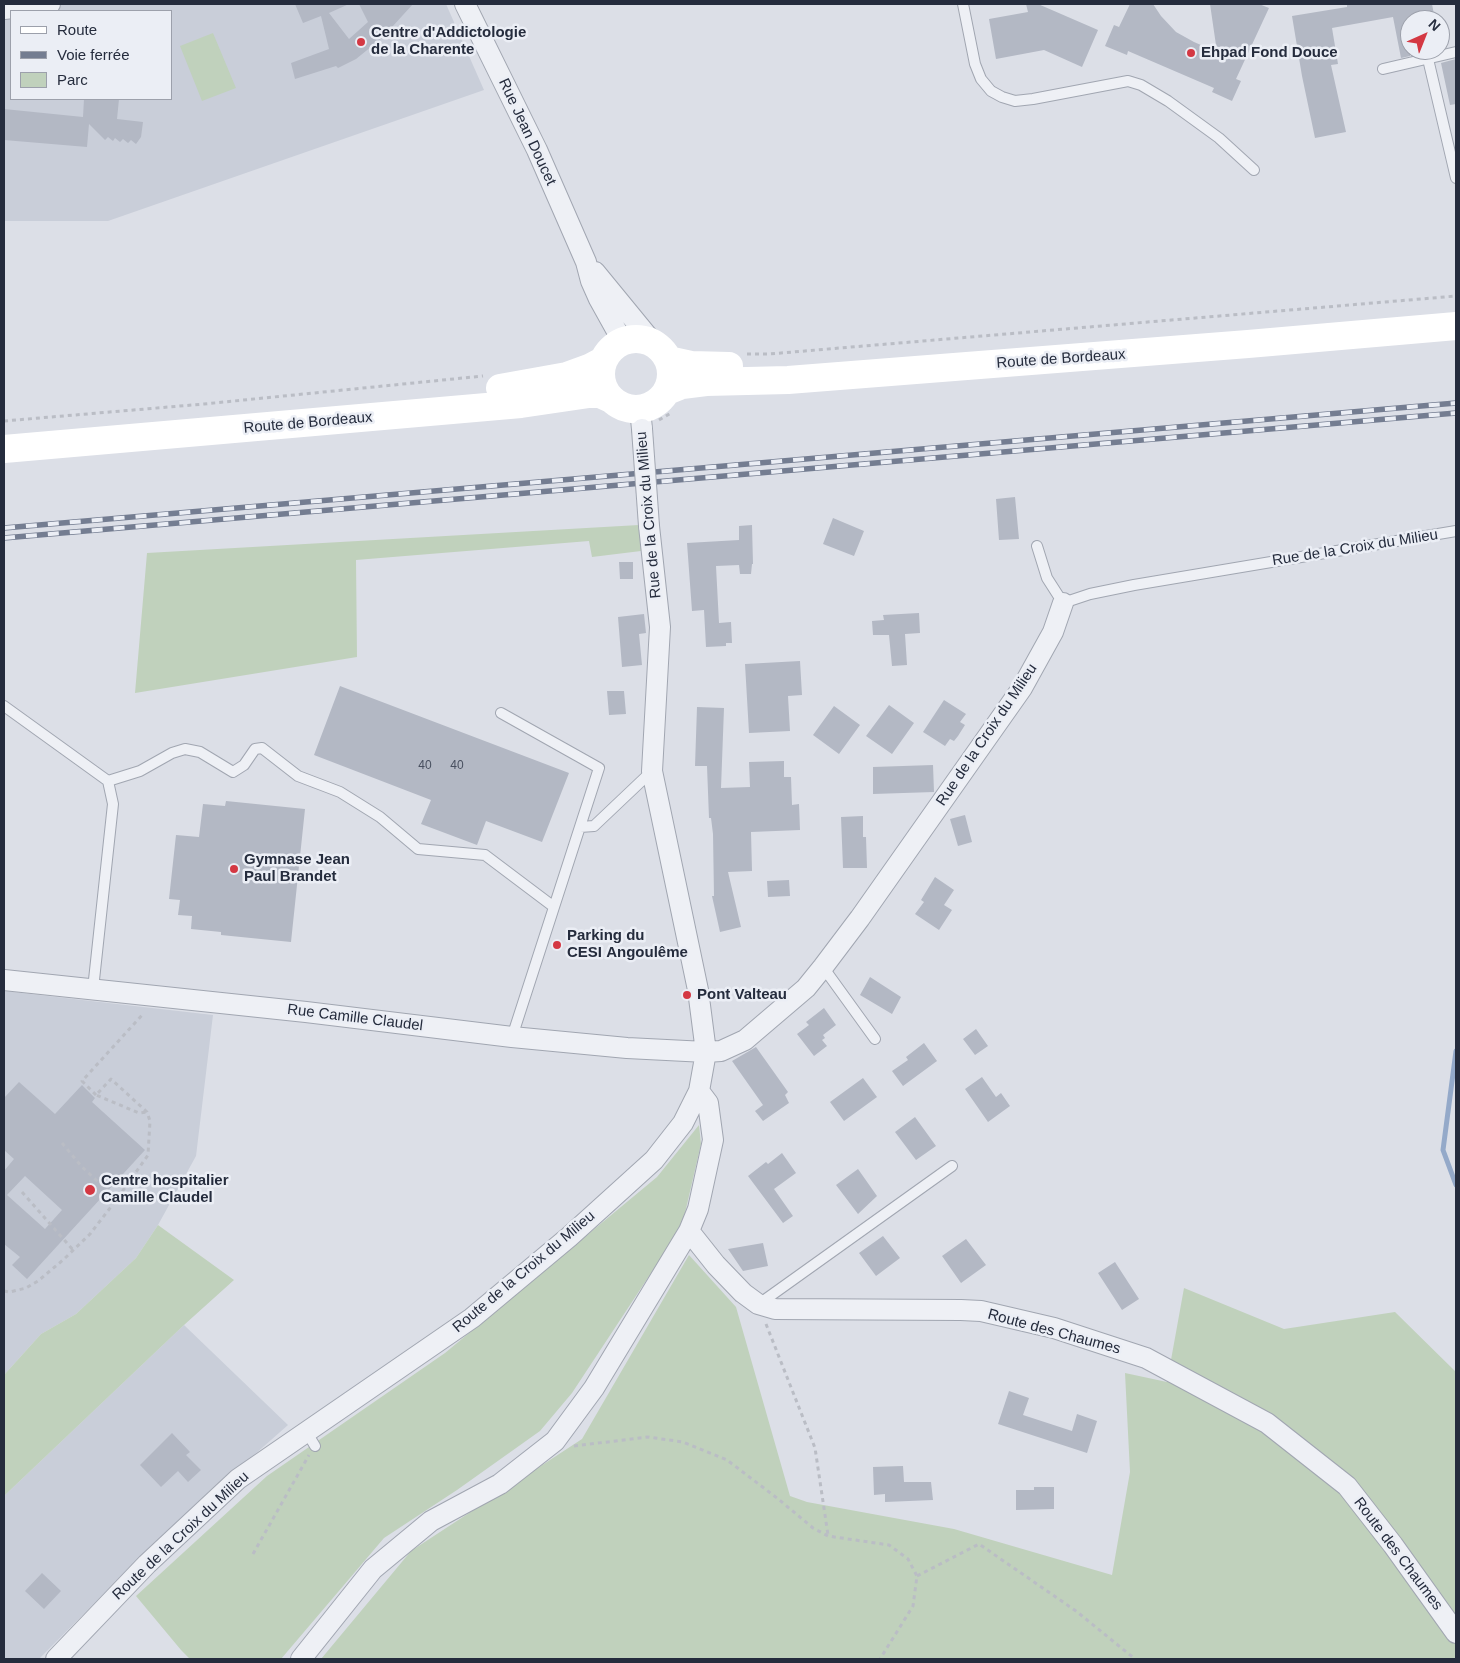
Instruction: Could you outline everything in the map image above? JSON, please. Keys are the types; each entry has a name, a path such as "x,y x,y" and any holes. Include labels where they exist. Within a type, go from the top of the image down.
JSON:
{"main road":[{"name":"Route de Bordeaux","path":"661,352 691,364 738,366 804,363 1456,312"},
{"name":"Route de Bordeaux","path":"667,391 682,385 706,382 788,380 1456,326"},
{"path":"636,339 661,352 671,376 667,391 660,400 651,406 641,419 625,406 612,399 605,390 602,370 611,352 627,340 636,339"},
{"name":"Route de Bordeaux","path":"4,432 465,393 568,376 589,368 611,352"},
{"name":"Route de Bordeaux","path":"4,449 521,404 589,394 600,394 612,399"}],"street":[{"path":"4,9 50,4"},
{"name":"Rue Jean Doucet","path":"466,4 537,150 586,262 599,299 619,335 611,352"},
{"name":"Rue Jean Doucet","path":"586,262 661,352"},
{"name":"Rue de la Croix du Milieu","path":"641,419 649,526 660,627 652,770"},
{"name":"Rue de la Croix du Milieu","path":"706,1052 721,1051 745,1040 806,988 823,967 860,918 1022,688 1054,632 1063,603"},
{"name":"Route de la Croix du Milieu","path":"56,1659 147,1564 238,1479 310,1439 472,1318 569,1237 654,1160 683,1123 699,1091 706,1052 698,990 652,770"},
{"name":"Rue Camille Claudel","path":"4,980 316,1013 512,1038 627,1048 706,1052"},
{"path":"301,1659 373,1569 431,1521 500,1484 556,1441 594,1388 689,1231 698,1209 713,1140 708,1103 699,1091"},
{"name":"Route des Chaumes","path":"689,1231 716,1265 743,1293 758,1304 775,1310 952,1310 980,1312 1054,1328 1146,1358 1267,1422 1347,1486 1394,1545 1456,1633"}],"lane":[{"path":"963,4 975,64 981,80 1002,97 1015,101 1128,82 1141,85 1168,100 1219,138 1254,170"},
{"path":"1383,69 1424,60"},
{"path":"1428,60 1456,178"},
{"name":"Rue de la Croix du Milieu","path":"1063,603 1090,594 1134,585 1456,532"},
{"path":"1036,546 1047,578 1063,603"},
{"path":"4,706 108,781 113,804 93,989"},
{"path":"501,713 599,768 512,1038"},
{"path":"108,781 140,771 172,753 186,749 200,752 233,772 244,765 256,749 262,748 298,776 340,792 380,817 418,849 486,855 554,907"},
{"path":"580,827 594,826 652,770"},
{"path":"823,967 875,1039"},
{"path":"758,1304 952,1166"}],"path":[{"path":"741,354 778,353 1456,296"},
{"path":"4,421 204,404 489,375"},
{"path":"147,1112 140,1113 96,1095 82,1081 160,996"},
{"path":"4,1291 10,1292 26,1288 38,1281 90,1234 148,1155 150,1120 147,1112 110,1079 96,1095"},
{"path":"62,1143 82,1167 117,1199"},
{"path":"22,1192 73,1250"},
{"path":"758,1304 815,1448 828,1536"},
{"path":"556,1441 576,1446 648,1437 683,1442 727,1460 778,1498 813,1528 828,1536 889,1545 908,1559 917,1576 914,1606 880,1659"},
{"path":"253,1554 310,1439"},
{"path":"917,1576 979,1544 1076,1611 1136,1659"}],"shaded area":[{"path":"4,4 446,4 484,90 108,221 4,221"},
{"name":"Centre hospitalier Camille Claudel","path":"4,991 213,1015 196,1156 158,1225 136,1258 76,1314 41,1334 4,1375"},
{"path":"184,1325 288,1425 151,1546 39,1659 4,1659 4,1496"}],"green space":[{"path":"213,33 236,88 202,101 180,46"},
{"path":"639,525 641,551 592,557 589,541 356,560 357,657 135,693 147,553"},
{"path":"699,1125 701,1144 682,1226 572,1393 540,1431 457,1490 384,1538 281,1659 190,1659 136,1596 267,1476 445,1353 657,1177"},
{"path":"158,1225 234,1280 4,1496 4,1375 41,1334 76,1314 136,1258"},
{"path":"689,1255 736,1307 790,1496 807,1502 954,1529 1112,1575 1130,1472 1125,1373 1167,1382 1184,1288 1284,1329 1395,1312 1456,1372 1456,1659 321,1659 411,1551 582,1439"}],"building":[{"name":"Centre d'Addictologie de la Charente","path":"295,4 349,4 329,13 349,39 368,22 359,4 413,4 382,38 356,59 338,68 336,66 295,79 291,63 329,49 321,16 303,23"},
{"path":"1026,4 1038,4 1098,30 1082,67 1044,50 996,59 989,19 1028,12"},
{"name":"Ehpad Fond Douce","path":"1130,4 1153,4 1176,32 1217,52 1210,4 1259,4 1269,8 1236,79 1241,81 1232,101 1212,92 1214,88 1128,51 1127,55 1105,46 1114,25 1119,27"},
{"path":"1347,4 1432,4 1433,10 1400,10 1400,53 1393,17 1332,28 1338,64 1331,65 1346,132 1315,138 1292,16 1347,7"},
{"path":"1456,59 1456,104 1450,105 1441,63"},
{"path":"84,100 119,100 117,119 143,122 141,137 136,144 131,140 128,143 123,139 120,142 115,138 113,141 108,137 105,140 89,124 87,147 4,140 4,109 83,117"},
{"path":"1015,497 1019,539 999,540 996,499"},
{"path":"833,518 864,531 854,556 823,544"},
{"path":"752,525 753,564 751,574 740,574 739,565 716,566 719,623 731,622 732,643 726,643 726,646 706,647 704,610 692,611 687,543 739,540 739,526"},
{"path":"619,562 633,562 633,579 620,579"},
{"path":"919,613 920,633 905,634 907,665 892,666 889,635 873,635 872,621 884,620 883,615"},
{"path":"644,614 646,633 639,634 642,665 622,667 618,617"},
{"path":"800,661 802,695 788,696 790,731 749,733 745,664"},
{"path":"340,686 569,773 542,842 486,821 477,845 421,824 431,800 314,755"},
{"path":"607,691 624,691 626,714 609,715"},
{"path":"944,700 966,714 960,722 965,725 958,736 954,741 950,739 945,746 923,732"},
{"path":"889,705 914,723 892,754 866,736"},
{"path":"834,706 860,725 839,754 813,735"},
{"path":"697,707 724,708 721,788 750,787 749,762 784,761 784,777 791,777 792,805 799,804 800,830 751,832 752,871 728,872 741,927 720,932 712,896 714,896 713,834 711,818 709,818 707,766 695,766"},
{"path":"933,765 934,792 873,794 873,767"},
{"name":"Gymnase Jean Paul Brandet","path":"226,801 305,809 291,942 221,935 221,932 191,929 192,916 178,915 180,900 169,899 176,835 199,837 203,804 225,806"},
{"path":"965,815 972,842 958,846 950,819"},
{"path":"863,816 863,837 866,837 867,868 843,868 841,817"},
{"path":"935,877 954,890 944,905 952,910 939,930 915,914 924,902 921,900"},
{"path":"789,880 790,896 768,897 767,881"},
{"path":"870,977 901,997 892,1014 860,995"},
{"path":"824,1008 836,1025 823,1035 825,1038 822,1040 827,1046 814,1056 797,1034 809,1025 806,1022"},
{"path":"976,1029 988,1046 975,1055 963,1039"},
{"path":"924,1043 937,1061 903,1086 892,1071 908,1060 906,1057"},
{"path":"756,1047 788,1092 785,1095 789,1103 763,1121 755,1111 763,1105 732,1061"},
{"path":"982,1077 996,1097 1001,1093 1010,1106 988,1122 965,1089"},
{"path":"863,1078 877,1097 844,1121 830,1102"},
{"path":"19,1082 55,1114 82,1085 95,1098 92,1102 145,1150 27,1279 12,1265 20,1257 4,1244 4,1171 14,1159 4,1150 4,1098","holes":["25,1176 62,1210 45,1229 7,1195"]},
{"path":"915,1117 936,1146 916,1160 895,1132"},
{"path":"782,1153 796,1173 774,1189 793,1216 783,1223 748,1176 766,1162 768,1164"},
{"path":"858,1169 877,1196 858,1214 836,1185"},
{"path":"883,1236 900,1258 876,1276 859,1253"},
{"path":"966,1239 986,1265 961,1283 942,1256"},
{"path":"763,1243 768,1266 743,1271 728,1249"},
{"path":"1115,1262 1139,1299 1122,1310 1098,1273"},
{"path":"1009,1391 1029,1398 1023,1415 1072,1431 1077,1414 1097,1421 1087,1453 998,1424"},
{"path":"172,1433 190,1452 186,1455 201,1470 188,1482 178,1471 161,1487 140,1465"},
{"path":"903,1466 904,1482 931,1482 933,1500 885,1502 885,1494 874,1495 873,1467"},
{"path":"1034,1487 1054,1487 1054,1509 1016,1510 1016,1490 1034,1490"},
{"path":"42,1573 61,1591 44,1609 25,1591"}],"waterway":[{"path":"1456,1051 1443,1150 1456,1185"}],"railway":[{"path":"4,528 1456,403"},
{"path":"4,538 1456,413"}],"place":[{"name":"Centre d'Addictologie de la Charente","path":"361,42"},
{"name":"Ehpad Fond Douce","path":"1191,53"},
{"name":"Gymnase Jean Paul Brandet","path":"234,869"},
{"name":"Parking du CESI Angoulême","path":"557,945"},
{"name":"Pont Valteau","path":"687,995"},
{"name":"Centre hospitalier Camille Claudel","path":"90,1190"}]}
